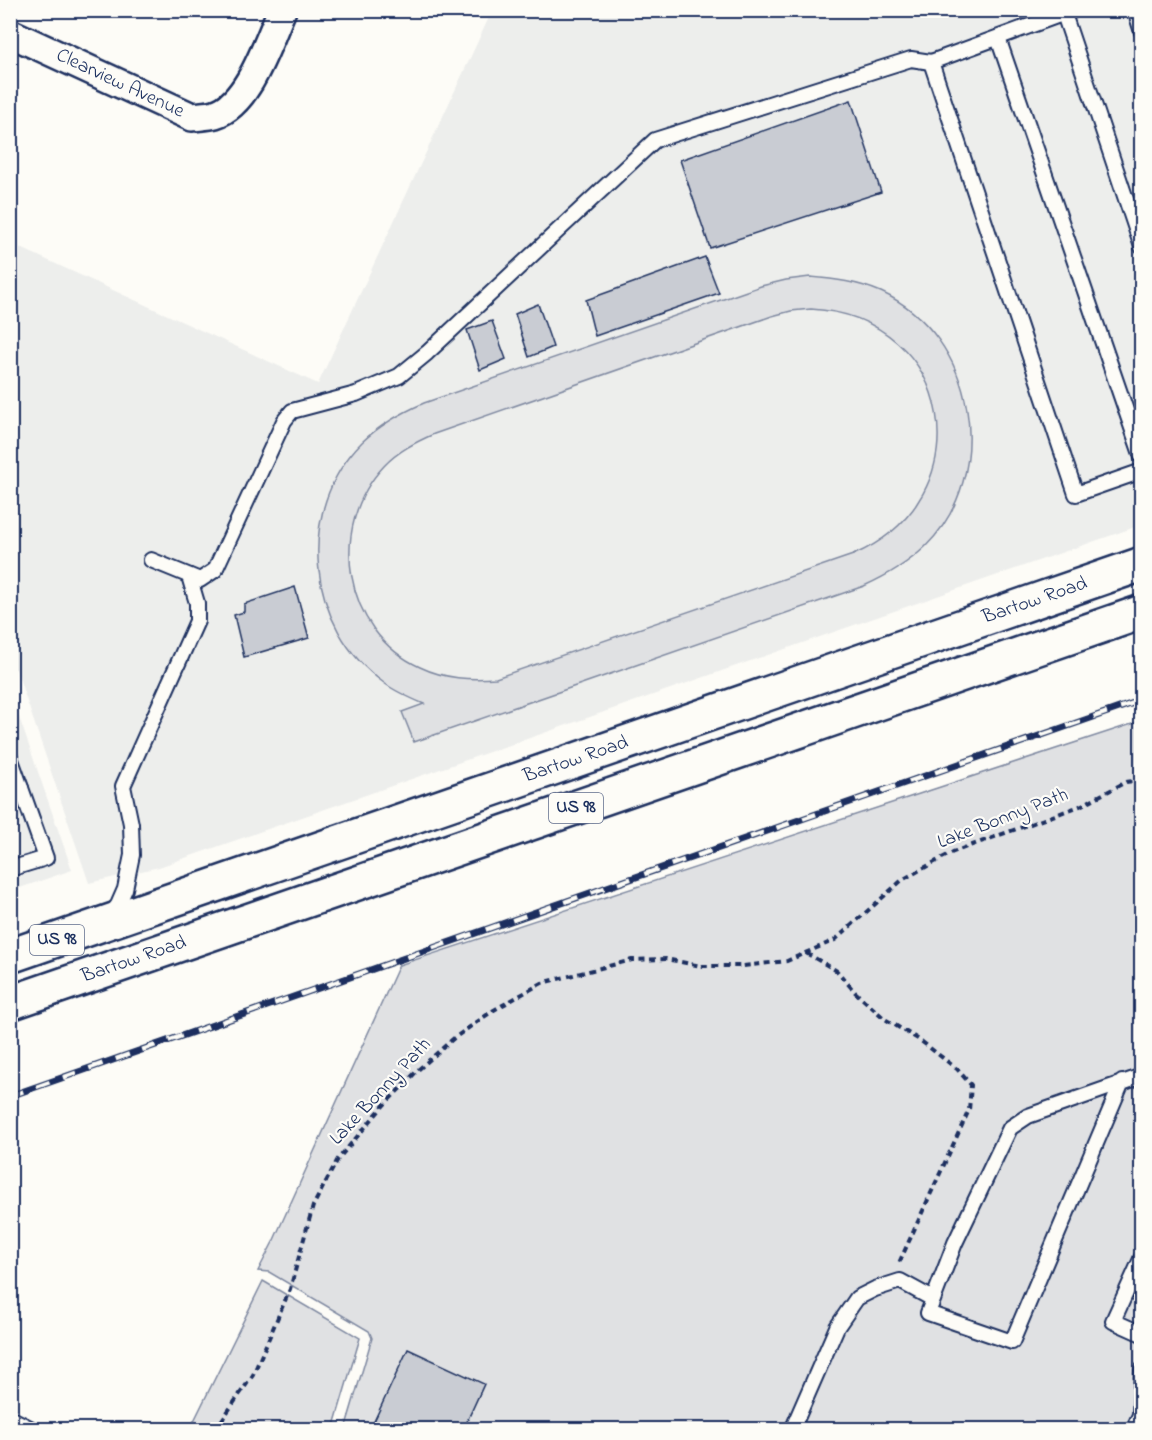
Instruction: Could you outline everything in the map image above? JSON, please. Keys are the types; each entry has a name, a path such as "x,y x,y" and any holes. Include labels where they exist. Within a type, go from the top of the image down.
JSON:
{"main road":[{"name":"Bartow Road","path":"10,956 1142,564"},
{"name":"Bartow Road","path":"10,1003 1142,612"}],"street":[{"name":"Clearview Avenue","path":"10,33 192,117 216,114 237,101 248,86 282,10"}],"lane":[{"path":"1135,10 1142,32"},
{"path":"151,561 200,580 215,570 284,421 292,411 356,394 399,375 427,353 656,140 911,59 931,62 1068,12 1142,247"},
{"path":"998,38 1142,457"},
{"path":"931,62 1076,494 1142,471"},
{"path":"103,924 118,905 125,889 132,855 131,824 123,786 197,621 197,603 189,576"},
{"path":"10,757 16,790 46,858 10,869"},
{"path":"1122,1083 1012,1342 928,1313 955,1243 1010,1128 1028,1116 1122,1083 1142,1076"},
{"path":"1142,1257 1113,1321 1142,1334"},
{"path":"792,1430 837,1327 857,1298 900,1281 933,1299"},
{"path":"1133,1430 1140,1415 1142,1370"},
{"path":"10,1418 34,1430"}],"path":[{"name":"Lake Bonny Path","path":"215,1430 253,1375 290,1290 313,1206 338,1159 384,1104 454,1038 494,1010 542,983 632,960 666,959 701,966 743,966 787,961 835,940 902,880 953,852 1080,806 1126,782 1142,780"},
{"path":"805,953 837,971 855,992 885,1019 921,1041 957,1069 971,1085 969,1110 899,1263 891,1268"}],"shaded area":[{"path":"492,11 1141,11 1141,525 159,867 89,883 16,669 11,670 10,243 318,384"},
{"path":"810,277 828,279 855,283 881,292 913,313 939,340 957,373 967,409 969,446 963,483 948,517 925,547 896,569 864,586 414,742 402,712 424,704 384,683 358,660 339,632 325,601 319,567 319,534 326,501 340,470 362,442 391,420 424,403 761,286","holes":["811,309 860,320 897,343 923,375 936,414 936,454 923,494 895,528 853,555 496,678 458,678 429,671 394,651 374,629 360,604 352,576 350,547 355,518 366,490 384,466 408,447 434,434 772,316"]},
{"path":"10,691 72,870 11,891 10,891"},
{"path":"1141,721 1141,1429 345,1429 372,1338 369,1331 269,1272 258,1271 399,965"},
{"path":"263,1281 360,1338 333,1429 190,1429"}],"building":[{"path":"851,100 881,192 710,248 680,160"},
{"path":"705,257 719,293 595,336 586,300"},
{"path":"538,304 553,347 529,357 515,314"},
{"path":"492,321 506,359 480,370 467,330"},
{"path":"295,587 309,638 244,657 234,615 244,612 244,604"},
{"path":"408,1349 484,1384 463,1430 370,1430"}],"railway":[{"path":"10,1096 1142,700"}]}
